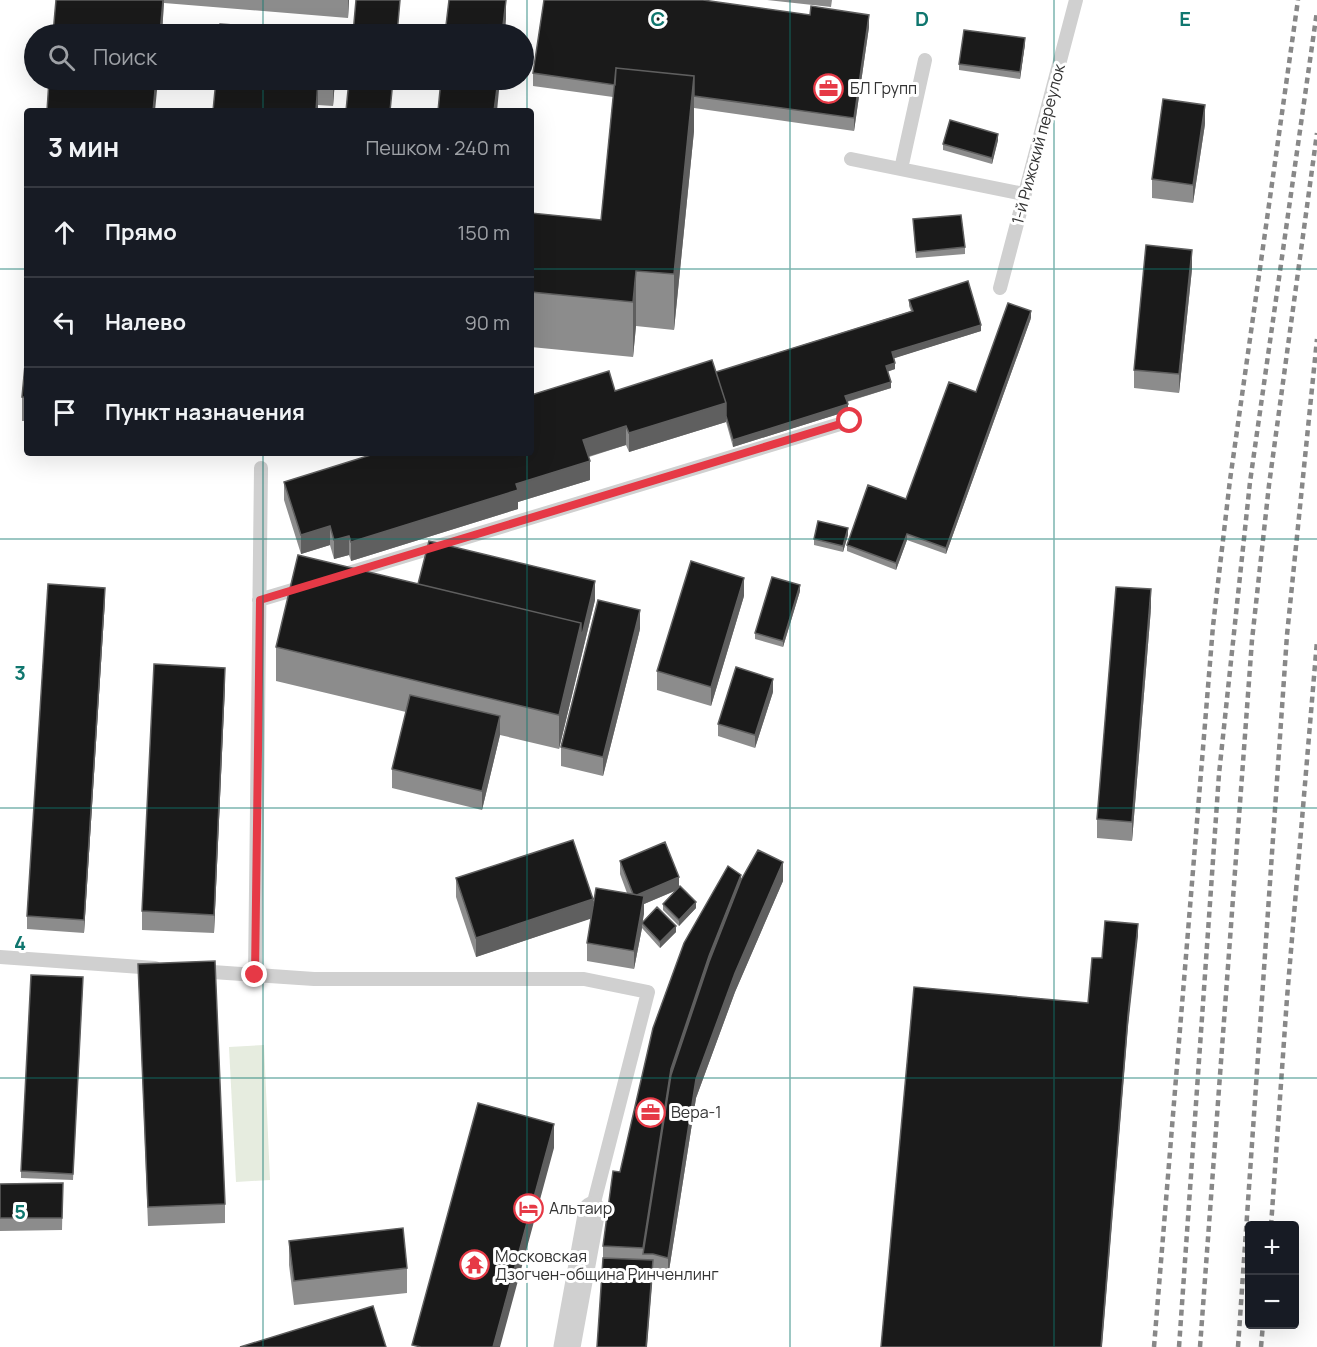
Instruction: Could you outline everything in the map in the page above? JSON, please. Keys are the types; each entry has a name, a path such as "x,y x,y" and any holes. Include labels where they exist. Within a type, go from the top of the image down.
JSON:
{"street":[{"path":"567,1347 592,1210"}],"lane":[{"name":"1-й Рижский переулок","path":"1000,288 1076,0"},
{"path":"901,169 925,60"},
{"path":"851,159 1024,194"},
{"path":"260,600 850,421"},
{"path":"255,975 261,468"},
{"path":"0,957 314,979 584,979 648,992 592,1210"}],"shaded area":[{"path":"264,1045 270,1180 236,1182 229,1047"}],"building":[{"path":"56,0 163,0 161,24 54,24"},
{"path":"356,0 400,0 398,24 354,24"},
{"path":"449,0 506,0 503,24 446,24"},
{"path":"544,0 703,0 810,15 811,6 869,15 854,118 694,96 694,76 616,68 615,85 534,73"},
{"path":"964,30 1025,38 1020,72 959,64"},
{"path":"616,68 694,76 674,274 636,271 633,302 534,292 534,213 601,220"},
{"path":"48,90 155,90 153,108 47,108"},
{"path":"215,90 317,90 316,108 213,108"},
{"path":"348,90 392,90 390,108 346,108"},
{"path":"440,90 497,90 494,108 438,108"},
{"path":"1163,99 1205,105 1193,185 1152,179"},
{"path":"950,120 998,134 992,158 943,144"},
{"path":"961,215 965,247 916,252 913,219"},
{"path":"1146,245 1192,250 1179,374 1134,370"},
{"path":"968,281 981,325 892,352 895,363 886,366 891,382 845,396 848,404 733,440 726,416 726,403 716,372 913,311 909,300"},
{"path":"1008,303 1031,311 946,548 907,534 896,563 847,545 868,485 906,499 949,382 976,392"},
{"path":"712,360 726,403 629,433 626,426 583,440 590,461 516,484 518,490 351,542 349,536 334,540 330,526 301,535 284,482 367,456 534,456 534,394 609,371 615,391"},
{"path":"818,521 848,528 843,546 814,539"},
{"path":"429,541 595,581 581,639 581,623 418,584"},
{"path":"298,555 581,623 559,715 276,647"},
{"path":"691,561 744,578 711,687 657,671"},
{"path":"772,577 800,585 783,641 755,633"},
{"path":"48,584 105,588 84,920 27,916"},
{"path":"1116,587 1151,589 1132,822 1097,819"},
{"path":"598,600 640,610 603,757 561,747"},
{"path":"154,664 225,668 214,915 142,911"},
{"path":"736,667 773,679 755,735 718,724"},
{"path":"410,695 500,716 482,791 392,769"},
{"path":"573,840 593,899 476,938 456,878"},
{"path":"665,842 679,877 637,895 633,894 620,861"},
{"path":"758,850 783,862 735,973 696,1079 668,1258 643,1254 671,1075 709,962 741,880"},
{"path":"728,866 741,875 709,956 671,1069 643,1248 603,1246 613,1171 620,1172 653,1028 684,943"},
{"path":"680,886 696,902 679,920 663,904"},
{"path":"596,888 644,896 634,951 587,943"},
{"path":"657,907 676,926 660,942 642,923"},
{"path":"1105,921 1138,924 1128,1015 1101,1347 881,1347 914,987 1088,1003 1092,958 1102,958"},
{"path":"215,961 225,1204 148,1207 138,964"},
{"path":"31,975 83,977 73,1174 21,1171"},
{"path":"478,1103 554,1124 493,1347 412,1345"},
{"path":"63,1183 62,1218 0,1218 0,1184"},
{"path":"403,1228 407,1268 294,1281 289,1241"},
{"path":"603,1258 653,1260 646,1347 597,1347"},
{"path":"373,1306 386,1347 240,1347"}],"railway":[{"path":"1154,1347 1213,626 1230,480 1298,0"},
{"path":"1179,1347 1219,774 1250,482 1317,11"},
{"path":"1200,1347 1252,640 1269,485 1317,133"},
{"path":"1238,1347 1287,635 1317,339"},
{"path":"1271,1221 1287,998 1317,641"},
{"path":"1261,1347 1263,1329"}],"place":[{"name":"БЛ Групп","path":"829,88"},
{"name":"Вера-1","path":"650,1112"},
{"name":"Альтаир","path":"528,1208"},
{"name":"Московская Дзогчен-община Ринченлинг","path":"474,1265"}],"route":[{"path":"255,975 260,600 850,421"}]}
